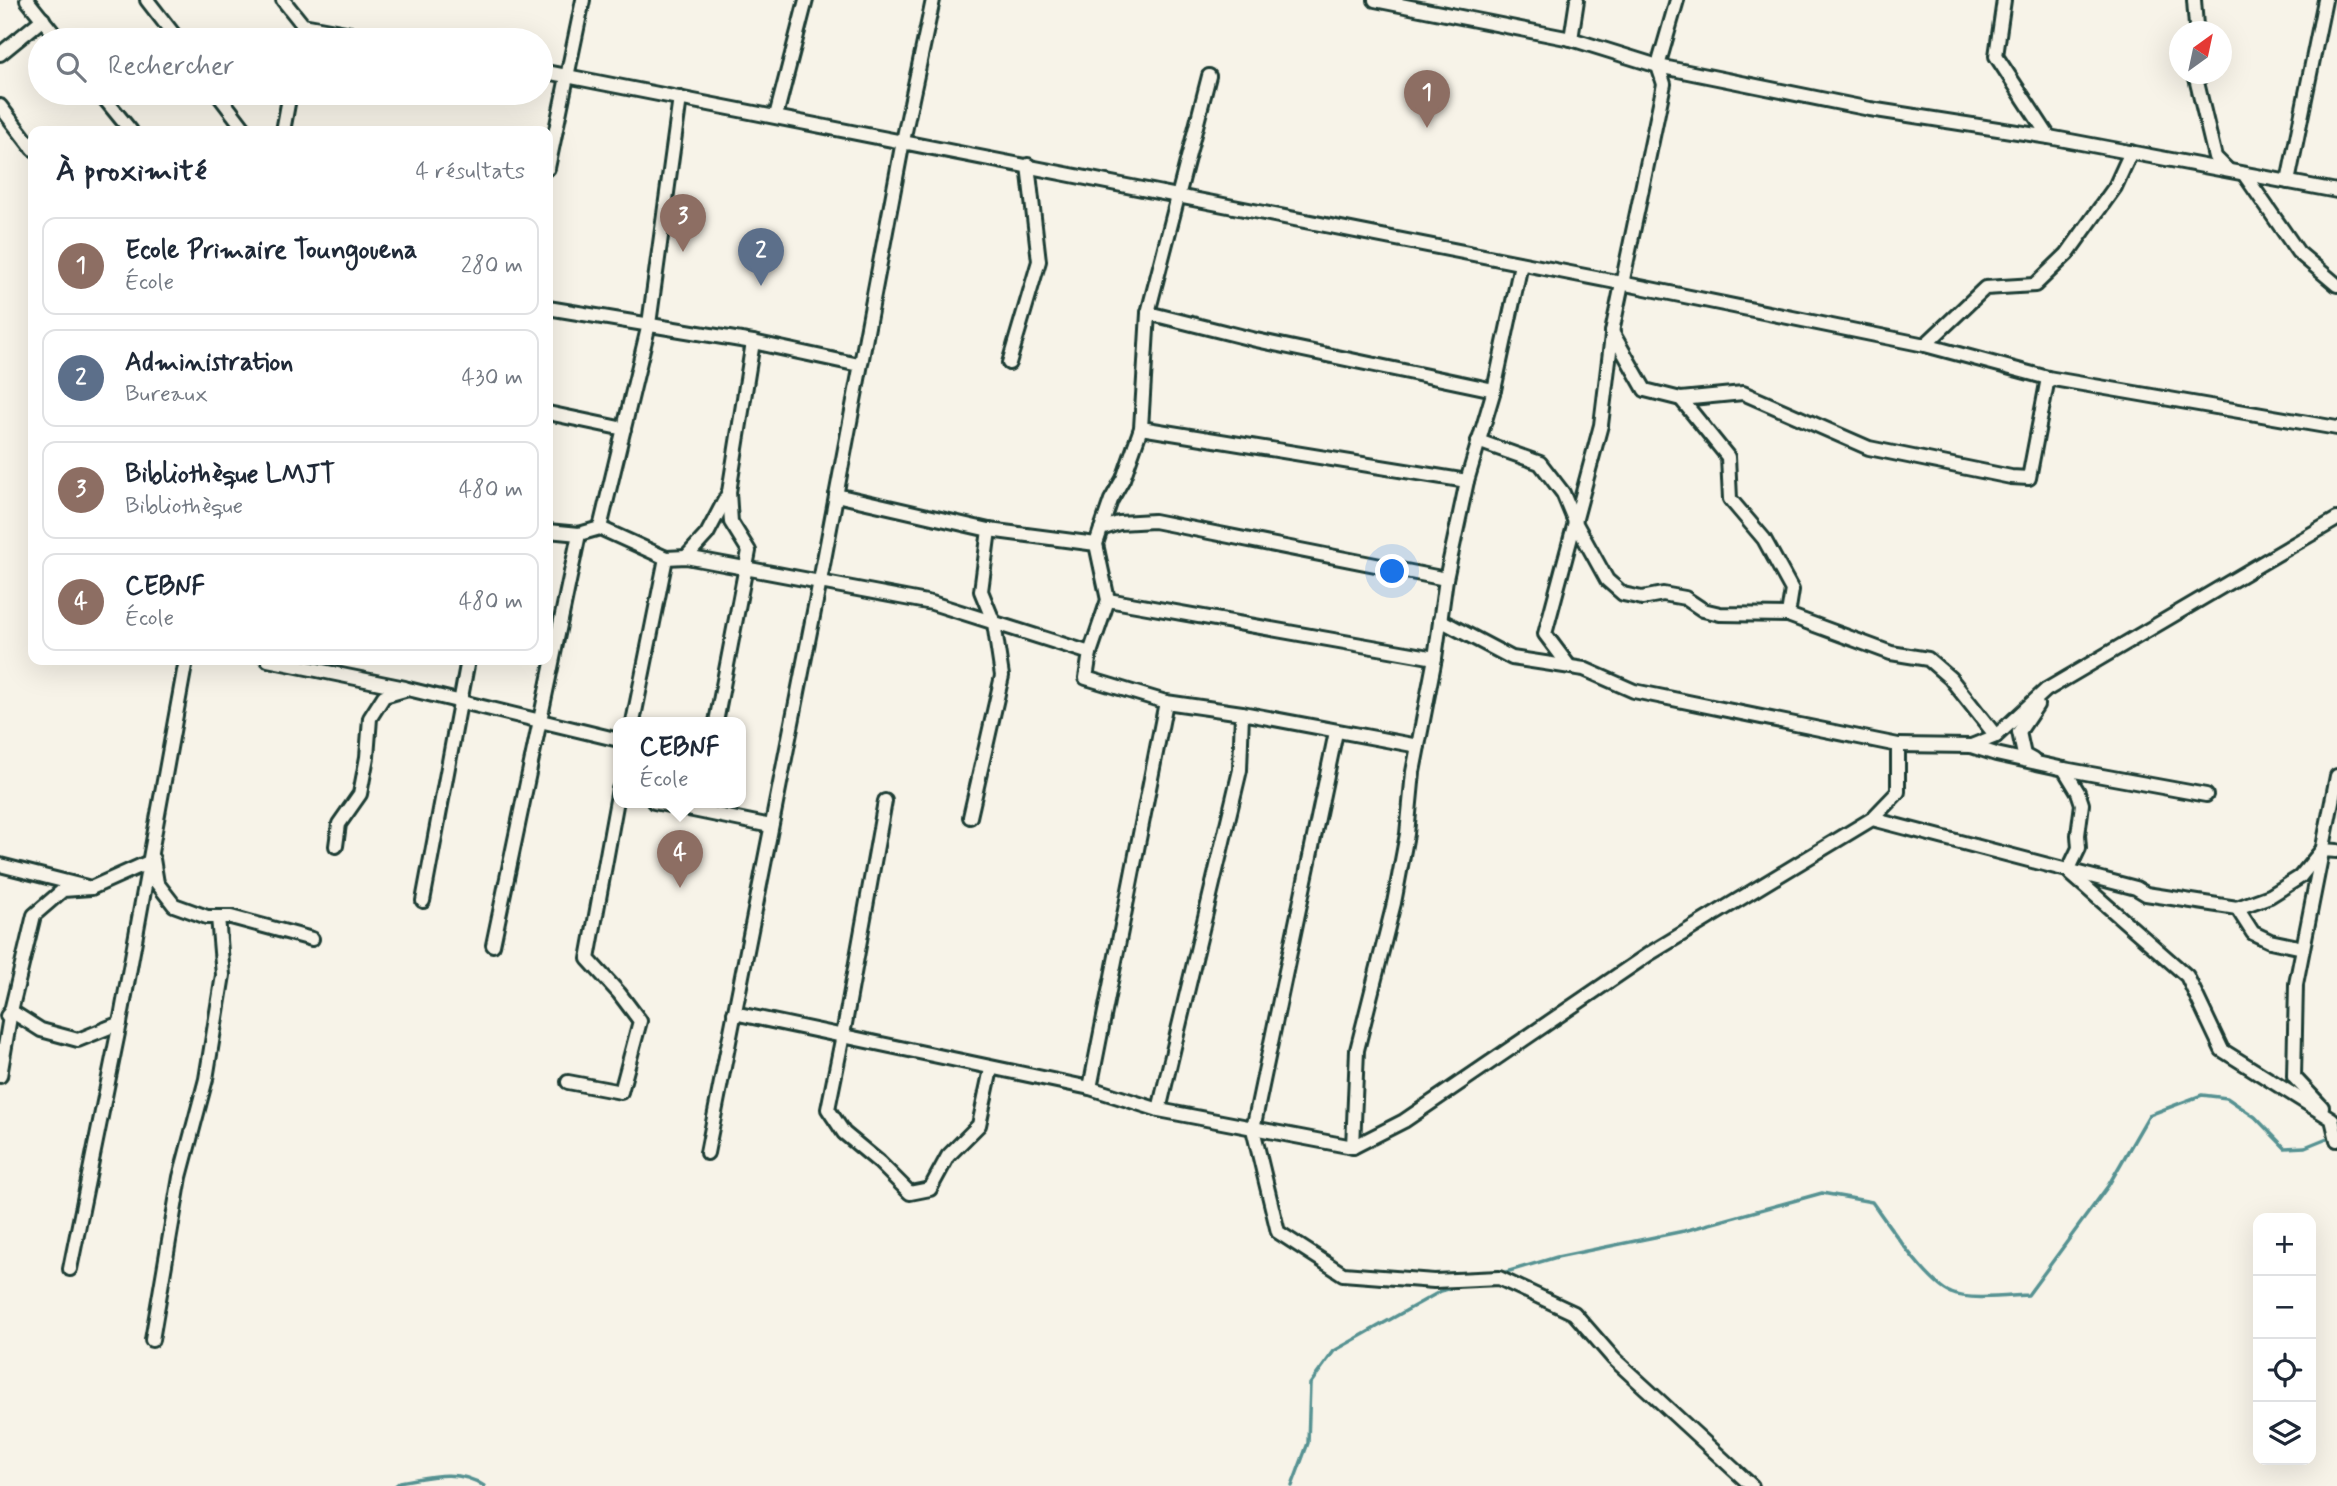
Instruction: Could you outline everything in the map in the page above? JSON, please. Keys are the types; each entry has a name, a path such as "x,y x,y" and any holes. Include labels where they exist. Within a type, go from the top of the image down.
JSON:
{"street":[{"path":"27,0 50,28"},
{"path":"148,0 169,28"},
{"path":"283,0 303,24 323,28"},
{"path":"553,141 583,0"},
{"path":"776,116 806,0"},
{"path":"707,1153 820,580 859,365 933,0"},
{"path":"1375,0 1571,39 1658,66 1870,109 2049,136 2337,191"},
{"path":"1571,39 1577,0"},
{"path":"1569,666 1545,634 1601,425 1621,283 1664,84 1658,66 1677,0"},
{"path":"2004,0 1996,55 2049,136"},
{"path":"2194,0 2196,21"},
{"path":"2288,182 2325,0"},
{"path":"32,28 43,19"},
{"path":"302,28 303,24"},
{"path":"0,54 28,31"},
{"path":"553,73 1621,283 1924,345 2048,378 2337,428"},
{"path":"1209,76 1148,313 1141,428 1096,544 1108,600 1090,653 1086,678 1166,702 1242,713 1418,747"},
{"path":"2197,84 2215,157 2229,171"},
{"path":"600,528 649,324 680,98"},
{"path":"110,105 127,126"},
{"path":"226,105 242,126"},
{"path":"284,126 288,105"},
{"path":"0,106 28,142"},
{"path":"1924,345 1985,288 2035,285 2067,254 2115,187 2131,152"},
{"path":"1009,362 1040,261 1028,165"},
{"path":"2244,174 2298,252 2337,285"},
{"path":"1353,1147 1357,1050 1394,903 1446,579 1467,481 1494,390 1521,264"},
{"path":"553,309 753,342 859,365"},
{"path":"1148,313 1256,340 1494,390"},
{"path":"1612,332 1645,390 1681,400 1742,393 1870,448 2011,477 2029,478 2048,378"},
{"path":"717,717 749,551 731,522 729,492 753,342"},
{"path":"1681,400 1728,457 1730,499 1764,539 1792,590 1788,615"},
{"path":"553,415 624,429"},
{"path":"1141,428 1467,481"},
{"path":"1478,440 1540,463 1563,493 1575,522 1607,580 1623,594 1642,598 1662,594 1685,598 1703,610 1720,614 1788,615 1891,653 1928,659 1950,678 1996,736"},
{"path":"686,557 707,534 729,492"},
{"path":"836,495 989,530 1096,544"},
{"path":"1971,746 1996,736 2046,690 2337,519"},
{"path":"1101,529 1119,523 1154,521 1446,579"},
{"path":"553,531 579,534 600,528 666,558 686,557 932,603 1090,653"},
{"path":"970,817 1002,676 995,623 981,591 989,530"},
{"path":"553,659 579,534"},
{"path":"633,717 666,558"},
{"path":"1108,600 1435,657"},
{"path":"1440,620 1512,658 1584,669 1634,691 1898,745 1971,746 2064,769 2206,794"},
{"path":"70,1269 120,1023 185,665"},
{"path":"292,665 408,689 613,739"},
{"path":"423,901 467,665"},
{"path":"493,945 552,665"},
{"path":"336,846 339,824 359,794 368,757 370,718 384,696 408,689"},
{"path":"2035,761 2024,755 2019,732 2046,690"},
{"path":"1090,1088 1166,702"},
{"path":"1159,1110 1240,770 1242,713"},
{"path":"1336,732 1253,1129 1278,1232 1343,1274 1434,1281 1499,1279 1574,1313 1614,1359 1752,1486"},
{"path":"734,1013 1090,1088 1159,1110 1353,1147 1404,1121 1649,954 1872,819 1898,792 1898,745"},
{"path":"2064,769 2082,804 2079,848 2068,871"},
{"path":"2337,776 2295,984 2294,1077 2332,1119 2337,1140"},
{"path":"885,801 828,1109 844,1133 910,1194 930,1189 948,1156 979,1125 991,1069"},
{"path":"568,1082 621,1092 640,1021 588,959 615,808"},
{"path":"703,808 771,826"},
{"path":"1872,819 2136,888 2146,894 2237,908 2270,896 2300,877 2322,850"},
{"path":"152,848 157,883 174,905 207,918 231,917 312,939"},
{"path":"2322,850 2337,851"},
{"path":"0,1076 11,1011 34,915 63,890 91,888 149,862"},
{"path":"0,865 91,888"},
{"path":"2068,871 2187,976 2222,1050 2332,1119"},
{"path":"2237,908 2253,933 2270,941 2303,948"},
{"path":"152,1340 180,1177 206,1079 223,975 218,917"},
{"path":"11,1011 41,1030 78,1040 120,1023"},
{"path":"0,1026 11,1011"}],"waterway":[{"path":"1499,1274 1557,1257 1684,1231 1822,1193 1872,1202 1920,1266 1951,1293 1978,1297 2028,1295 2108,1186 2149,1115 2202,1095 2227,1098 2255,1117 2285,1148 2305,1147 2332,1136"},
{"path":"1292,1486 1308,1443 1310,1384 1334,1351 1441,1291 1462,1285"},
{"path":"395,1486 400,1482 443,1475 464,1477 484,1486"}],"place":[{"name":"Ecole Primaire Toungouena","path":"1427,128"},
{"name":"Bibliothèque LMJT","path":"683,252"},
{"name":"Administration","path":"761,286"},
{"name":"CEBNF","path":"680,888"}]}
